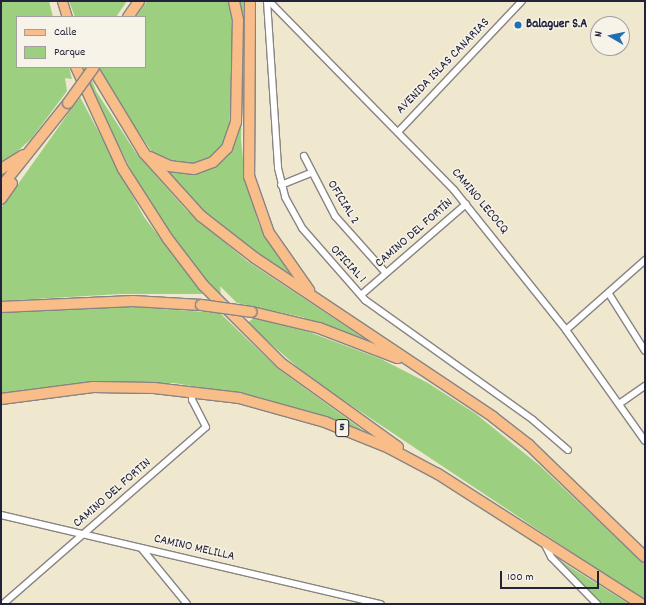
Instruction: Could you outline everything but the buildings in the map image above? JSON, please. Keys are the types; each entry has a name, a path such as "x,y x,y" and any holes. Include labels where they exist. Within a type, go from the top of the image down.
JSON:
{"highway":[{"path":"129,16 139,1"},
{"path":"144,154 169,166 194,169 213,162 227,148 236,122 238,20 234,1"},
{"path":"250,1 246,142 252,192 281,254 304,284 326,304"},
{"path":"76,68 103,130 144,204 216,299 287,368 438,474"},
{"path":"1,199 42,138 92,68"},
{"path":"94,68 144,154 221,233 529,445 645,557"},
{"path":"1,169 16,162 42,138"},
{"path":"1,187 42,138"},
{"path":"1,307 133,301 201,305 252,312 319,328 400,360 432,377"},
{"name":"5","path":"1,399 93,387 192,391 272,405 325,422 389,448 438,474 641,604"}],"main road":[{"path":"62,1 66,16"}],"street":[{"name":"CAMINO LECOCQ","path":"268,1 398,132 466,204 566,330 645,441"},
{"name":"OFICIAL 1","path":"268,1 281,185 292,213 313,245 361,295 533,420 568,450"},
{"name":"AVENIDA ISLAS CANARIAS","path":"398,132 522,1"},
{"name":"OFICIAL 2","path":"304,156 310,173 341,224 386,273"},
{"path":"281,185 310,173"},
{"name":"CAMINO DEL FORTÍN","path":"361,295 466,204"},
{"path":"566,330 644,263"},
{"path":"609,294 645,351"},
{"path":"618,404 645,386"},
{"name":"CAMINO DEL FORTIN","path":"3,604 206,427 192,400 192,391"},
{"name":"CAMINO MELILLA","path":"1,515 381,604"},
{"path":"543,541 551,557 597,604"},
{"path":"142,548 187,604"}],"green space":[{"path":"1,1 49,1 53,16 16,16 16,68 69,68 72,79 65,78 67,91 31,139 1,166"},
{"path":"69,1 127,1 117,16 75,16"},
{"path":"147,1 230,1 234,13 229,139 213,159 187,167 154,155 97,71 98,68 146,68 146,16 137,16"},
{"path":"236,1 245,1 241,139 245,178 259,225 293,275 290,278 200,210 165,169 192,173 233,144"},
{"path":"80,68 87,68 96,91 136,153 187,211 247,261 368,341 302,317 237,303 220,286 221,295 217,293 174,239 138,184"},
{"path":"80,97 144,217 203,294 120,294 1,301 1,208"},
{"path":"121,306 220,313 277,368 365,432 259,397 174,383 77,383 1,394 1,312"},
{"path":"254,318 309,332 381,359 428,383 476,414 539,465 645,565 645,601 310,378 247,323"},
{"path":"559,560 578,572 629,604 603,604"}],"place":[{"name":"Balaguer S.A","path":"518,25"}]}
